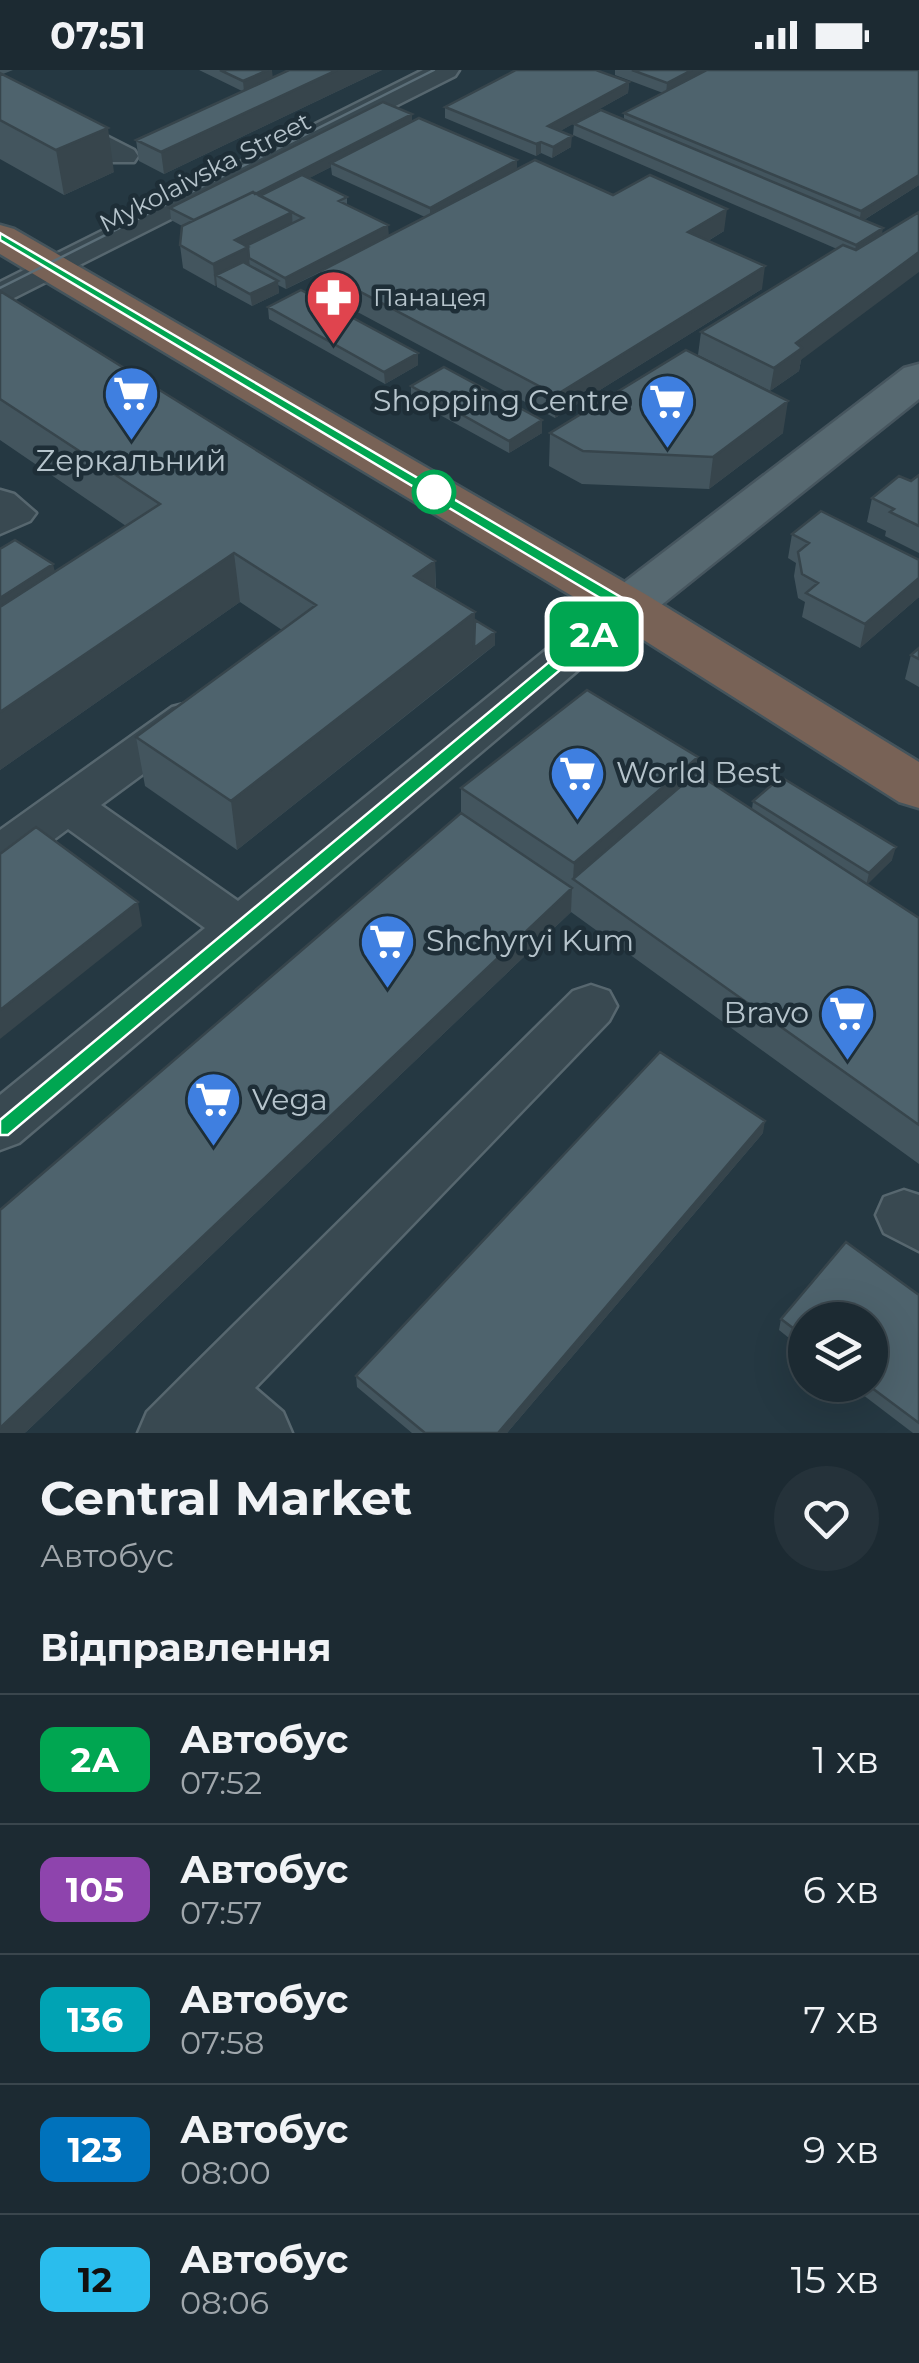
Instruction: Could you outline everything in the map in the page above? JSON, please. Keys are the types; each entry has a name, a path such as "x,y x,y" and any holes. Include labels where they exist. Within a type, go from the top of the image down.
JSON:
{"highway":[{"path":"0,237 29,267 627,606 919,788"}],"main road":[{"path":"627,606 919,377"}],"street":[{"name":"Mykolaivska Street","path":"368,100 410,70"},
{"name":"Mykolaivska Street","path":"0,295 29,267 368,100 445,70"},
{"path":"0,91 124,156"},
{"path":"0,502 16,513 0,522"},
{"path":"0,1128 627,606"},
{"path":"0,854 218,696"},
{"path":"68,805 240,928"},
{"path":"169,1433 591,1006"},
{"path":"211,1390 260,1433"}],"building":[{"path":"220,70 268,70 243,81"},
{"path":"289,70 337,70 161,152 136,140"},
{"path":"516,70 596,70 629,82 548,126 572,136 553,147 536,144 445,107"},
{"path":"632,70 692,70 667,83"},
{"path":"707,70 919,70 919,175 861,211 624,113"},
{"path":"0,73 108,128 56,150 0,120"},
{"path":"383,102 412,114 255,194 194,220 170,208"},
{"path":"601,110 883,228 856,245 574,124"},
{"path":"419,118 517,160 430,208 331,163"},
{"path":"535,160 613,195 650,175 727,209 688,232 765,266 556,395 321,271"},
{"path":"302,175 347,197 339,201 388,225 285,278 249,258 246,246 303,218 260,196"},
{"path":"253,192 292,212 235,240 248,247 213,264 180,245 182,226"},
{"path":"919,212 919,252 796,343 802,348 774,368 701,332 843,245 856,250"},
{"path":"243,262 278,281 250,294 216,275"},
{"path":"301,290 418,353 384,372 268,307"},
{"path":"0,291 435,561 414,576 475,612 231,801 136,737 316,605 234,553 0,712 0,607 160,504 0,399"},
{"path":"686,350 788,401 713,457 583,451 550,433"},
{"path":"444,367 542,420 509,441 411,386"},
{"path":"919,475 919,526 872,498 899,476 911,481"},
{"path":"821,511 919,560 919,578 865,624 806,593 818,583 802,574 798,552 809,543 792,534"},
{"path":"15,540 53,564 0,598 0,549"},
{"path":"475,620 495,632 474,648"},
{"path":"587,690 698,757 574,863 461,788"},
{"name":"Bravo","path":"696,773 919,918 919,1125 573,879"},
{"path":"781,777 896,847 869,873 753,801"},
{"name":"Vega","path":"461,813 572,888 0,1428 0,1210"},
{"path":"36,827 138,902 0,1010 0,854"},
{"path":"660,1052 765,1121 498,1433 425,1433 356,1376"},
{"path":"846,1242 919,1295 919,1423 888,1400 888,1302 795,1302"}],"tram line":[{"path":"0,288 434,70"}],"bus line":[{"name":"2А","path":"0,237 627,606 0,1128"}],"place":[{"name":"Панацея","path":"334,346"},
{"name":"Zеркальний","path":"131,442"},
{"name":"Shopping Centre","path":"668,450"},
{"name":"World Best","path":"577,822"},
{"name":"Shchyryi Kum","path":"387,990"},
{"name":"Bravo","path":"848,1062"},
{"name":"Vega","path":"213,1149"}]}
